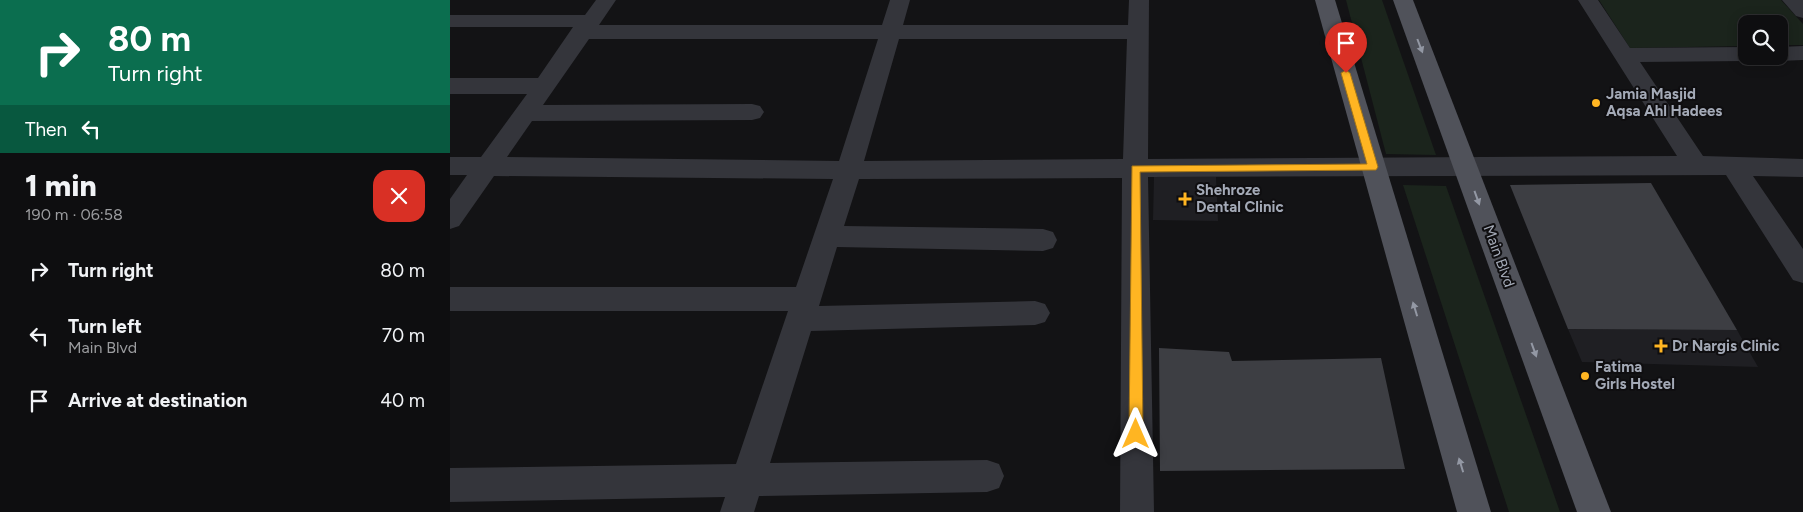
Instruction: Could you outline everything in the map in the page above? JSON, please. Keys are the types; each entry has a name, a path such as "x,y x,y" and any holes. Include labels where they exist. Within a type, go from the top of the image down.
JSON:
{"main road":[{"path":"1325,0 1474,512"},
{"name":"Main Blvd","path":"1403,0 1594,512"}],"street":[{"path":"450,218 606,0"},
{"path":"742,497 850,170 900,0"},
{"path":"1137,512 1135,168 1139,0"},
{"path":"1588,0 1696,165"},
{"path":"1792,0 1803,12"},
{"path":"450,21 586,27 1138,32"},
{"path":"1624,55 1738,54"},
{"path":"1788,54 1803,54"},
{"path":"450,86 545,86"},
{"path":"526,112 752,112"},
{"path":"450,166 850,170 1696,165 1803,168"},
{"path":"1733,166 1803,272"},
{"path":"828,236 1044,240"},
{"path":"450,300 1035,313"},
{"path":"450,485 742,497 987,476"}],"shaded area":[{"path":"1346,0 1382,0 1436,155 1386,154"},
{"path":"1599,0 1781,0 1803,24 1803,45 1788,45 1788,15 1738,15 1738,46 1630,48"},
{"name":"Shehroze Dental Clinic","path":"1154,177 1216,177 1218,221 1153,220"},
{"path":"1403,185 1446,186 1560,512 1509,512"},
{"name":"Dr Nargis Clinic","path":"1568,329 1737,330 1758,367 1582,362"}],"building":[{"path":"1651,183 1737,330 1568,329 1510,185"},
{"path":"1159,348 1229,352 1232,361 1381,358 1405,469 1160,471"}],"place":[{"name":"Jamia Masjid Aqsa Ahl Hadees","path":"1596,103"},
{"name":"Shehroze Dental Clinic","path":"1185,199"},
{"name":"Dr Nargis Clinic","path":"1661,346"},
{"name":"Fatima Girls Hostel","path":"1585,376"}],"route":[{"path":"1136,434 1135,168 1373,167 1346,73"}]}
